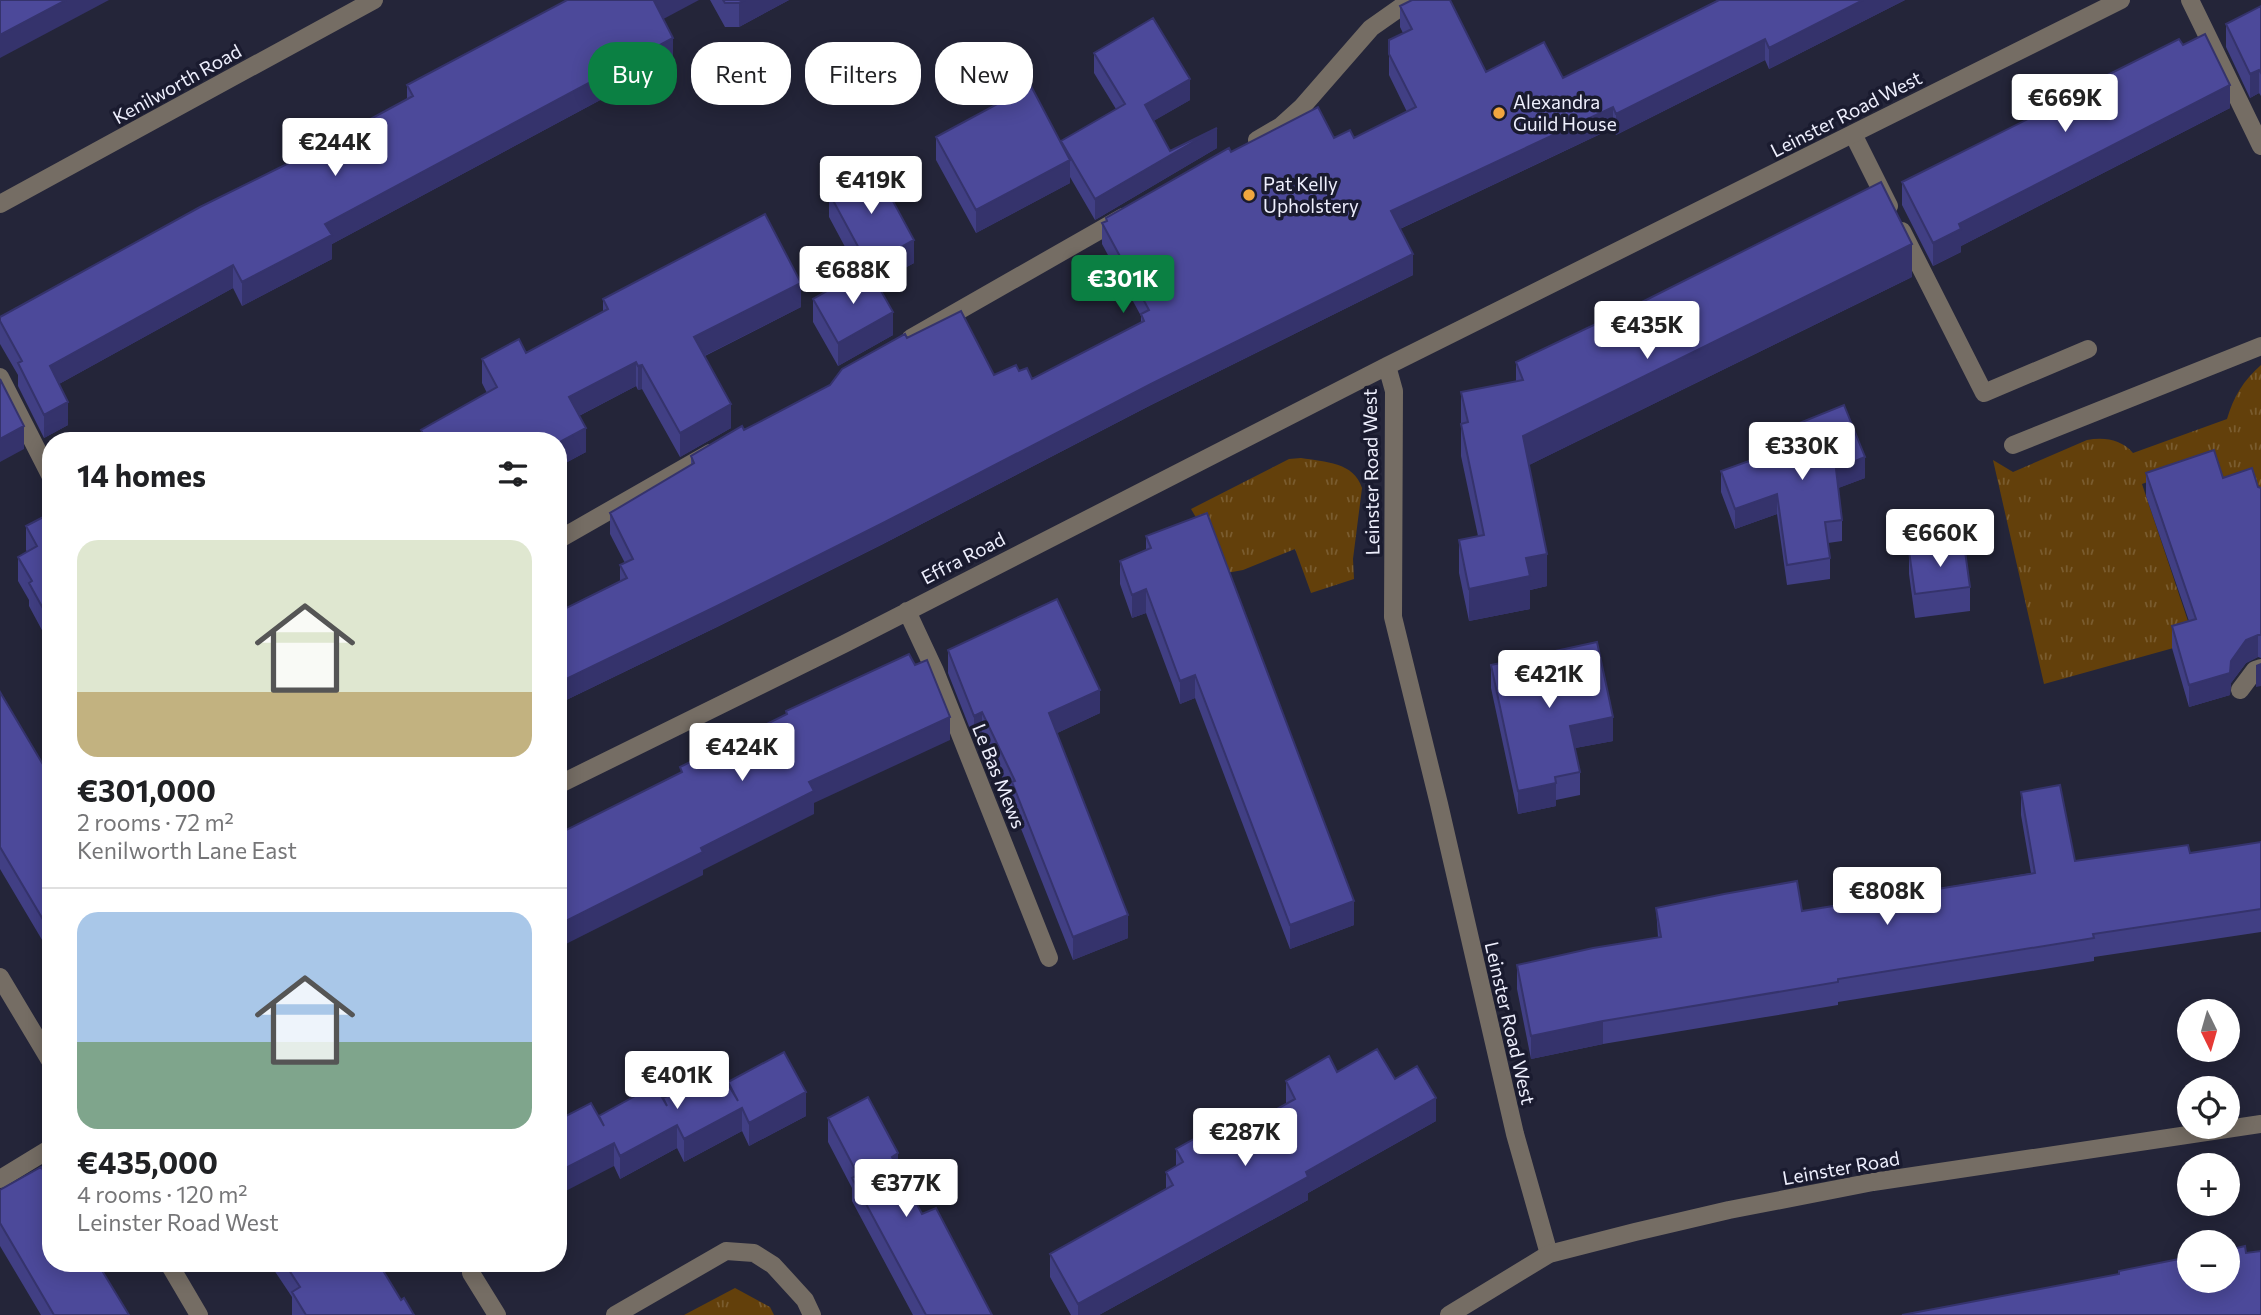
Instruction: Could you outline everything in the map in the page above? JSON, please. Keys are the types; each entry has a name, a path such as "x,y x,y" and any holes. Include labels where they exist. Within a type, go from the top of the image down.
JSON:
{"street":[{"name":"Kenilworth Road","path":"0,204 374,0"},
{"path":"1245,147 1281,126 1302,107 1371,28 1411,0"},
{"name":"Leinster Road West","path":"1549,1254 1515,1134 1393,617 1394,391 1387,366 2121,0"},
{"path":"2190,0 2261,146"},
{"path":"1853,134 1984,393 2088,349"},
{"path":"895,347 1136,209"},
{"path":"2013,445 2261,346"},
{"name":"Effra Road","path":"567,781 907,611 1387,366"},
{"path":"0,377 42,459"},
{"path":"567,535 727,444"},
{"name":"Le Bas Mews","path":"907,611 935,671 1049,958"},
{"path":"2240,690 2255,670 2261,668"},
{"path":"0,977 42,1037"},
{"name":"Leinster Road","path":"1449,1315 1549,1254 1729,1210 1873,1182 2261,1124"},
{"path":"0,1179 42,1153"},
{"path":"615,1315 726,1251 754,1254 773,1265 805,1300 813,1315"},
{"path":"174,1272 199,1315"},
{"path":"471,1273 497,1315"}],"green space":[{"path":"2261,365 2261,514 2167,475 2142,484 2195,642 2044,684 1993,460 2013,472 2087,440 2100,439 2118,442 2133,453 2227,419 2240,389"},
{"path":"1289,459 1329,462 1346,468 1358,479 1362,488 1353,559 1354,579 1311,593 1295,549 1243,570 1221,574 1207,536 1191,509"},
{"path":"735,1288 770,1307 774,1315 684,1315"}],"building":[{"path":"0,0 66,0 0,35"},
{"path":"567,0 655,0 673,38 666,42 588,42 588,83 325,224 332,235 242,282 233,265 50,366 68,402 44,415 18,363 22,361 0,317 200,207 293,161 413,96 407,85"},
{"path":"723,0 745,0 725,3"},
{"path":"1412,0 1450,0 1486,72 1544,42 1563,78 1719,0 1863,0 1769,48 1765,39 1616,114 1613,107 1391,211 1413,254 1151,384 883,523 567,679 567,608 627,578 620,565 633,559 610,513 694,463 691,456 742,426 744,430 830,385 842,369 905,334 907,338 961,311 994,375 1016,365 1019,371 1027,368 1032,379 1144,321 1141,314 1149,310 1102,223 1107,221 1106,218 1229,148 1231,152 1318,107 1334,138 1350,130 1354,138 1416,107 1389,54 1389,40 1412,29 1400,6"},
{"path":"2261,6 2261,73 2259,70 2250,74 2226,24"},
{"path":"1153,18 1190,79 1145,105 1170,151 1217,128 1095,199 1061,141 1125,104 1094,53"},
{"path":"2205,34 2230,85 1959,224 1961,229 1933,243 1902,182 2179,39 2183,45"},
{"path":"1033,90 1070,160 976,210 936,137 996,105 1033,105"},
{"path":"875,168 914,240 868,265 829,193"},
{"path":"1881,182 1912,244 1523,436 1547,554 1526,558 1530,576 1469,589 1459,540 1484,535 1461,424 1468,422 1461,392 1523,380 1516,362"},
{"path":"765,214 801,283 694,337 731,404 680,433 642,365 638,366 636,362 569,397 586,428 567,438 567,432 422,432 421,430 497,387 482,359 519,339 526,353 608,309 603,299"},
{"path":"868,268 893,312 838,343 813,299"},
{"path":"0,379 24,426 0,439"},
{"path":"1844,405 1865,457 1836,469 1842,520 1825,522 1830,558 1787,565 1777,494 1735,509 1721,471 1799,443 1792,426"},
{"path":"2214,450 2223,478 2252,468 2258,487 2261,488 2261,635 2246,640 2231,661 2230,673 2189,685 2172,626 2196,619 2146,473"},
{"path":"1207,513 1354,901 1290,925 1195,675 1180,681 1146,589 1132,595 1120,561 1151,548 1146,536"},
{"path":"42,518 42,607 29,583 32,581 18,557 37,546 26,526"},
{"path":"1964,544 1970,587 1915,594 1909,551"},
{"path":"1057,599 1100,690 1049,713 1128,915 1073,937 1012,782 1015,781 982,712 974,716 948,650"},
{"path":"1597,642 1613,717 1570,726 1580,772 1555,777 1556,783 1518,791 1491,665"},
{"path":"909,654 915,665 927,660 950,717 809,782 814,791 701,848 703,852 567,920 567,830 682,772 680,767 787,714 786,711"},
{"path":"0,692 42,763 42,918 0,847"},
{"path":"2060,785 2075,861 2188,845 2190,853 2261,842 2261,909 2093,934 2094,938 1838,979 1838,982 1603,1021 1531,1036 1517,965 1593,948 1661,937 1656,908 1797,881 1802,911 2035,873 2021,792"},
{"path":"1377,1049 1395,1079 1417,1066 1436,1098 1306,1172 1308,1177 1078,1304 1050,1254 1173,1185 1166,1172 1183,1162 1176,1149 1212,1129 1219,1141 1295,1099 1286,1081 1329,1056 1337,1072"},
{"path":"784,1052 806,1092 749,1123 742,1108 684,1139 677,1125 620,1156 614,1143 567,1167 567,1115 591,1103 604,1126 599,1116 655,1085 667,1106 663,1098 719,1069 738,1101 728,1082"},
{"path":"868,1097 898,1153 892,1157 922,1214 936,1208 992,1315 926,1315 852,1178 858,1175 828,1118"},
{"path":"41,1167 42,1272 103,1272 129,1315 54,1315 0,1223 0,1190"},
{"path":"2245,1246 2246,1253 2261,1251 2261,1315 1902,1315 2119,1274 2119,1271 2177,1259 2177,1293 2240,1293 2240,1247"},
{"path":"290,1272 384,1272 414,1315 306,1315 292,1292 300,1287"}],"place":[{"name":"Alexandra Guild House","path":"1499,113"},
{"name":"Pat Kelly Upholstery","path":"1249,195"}]}
